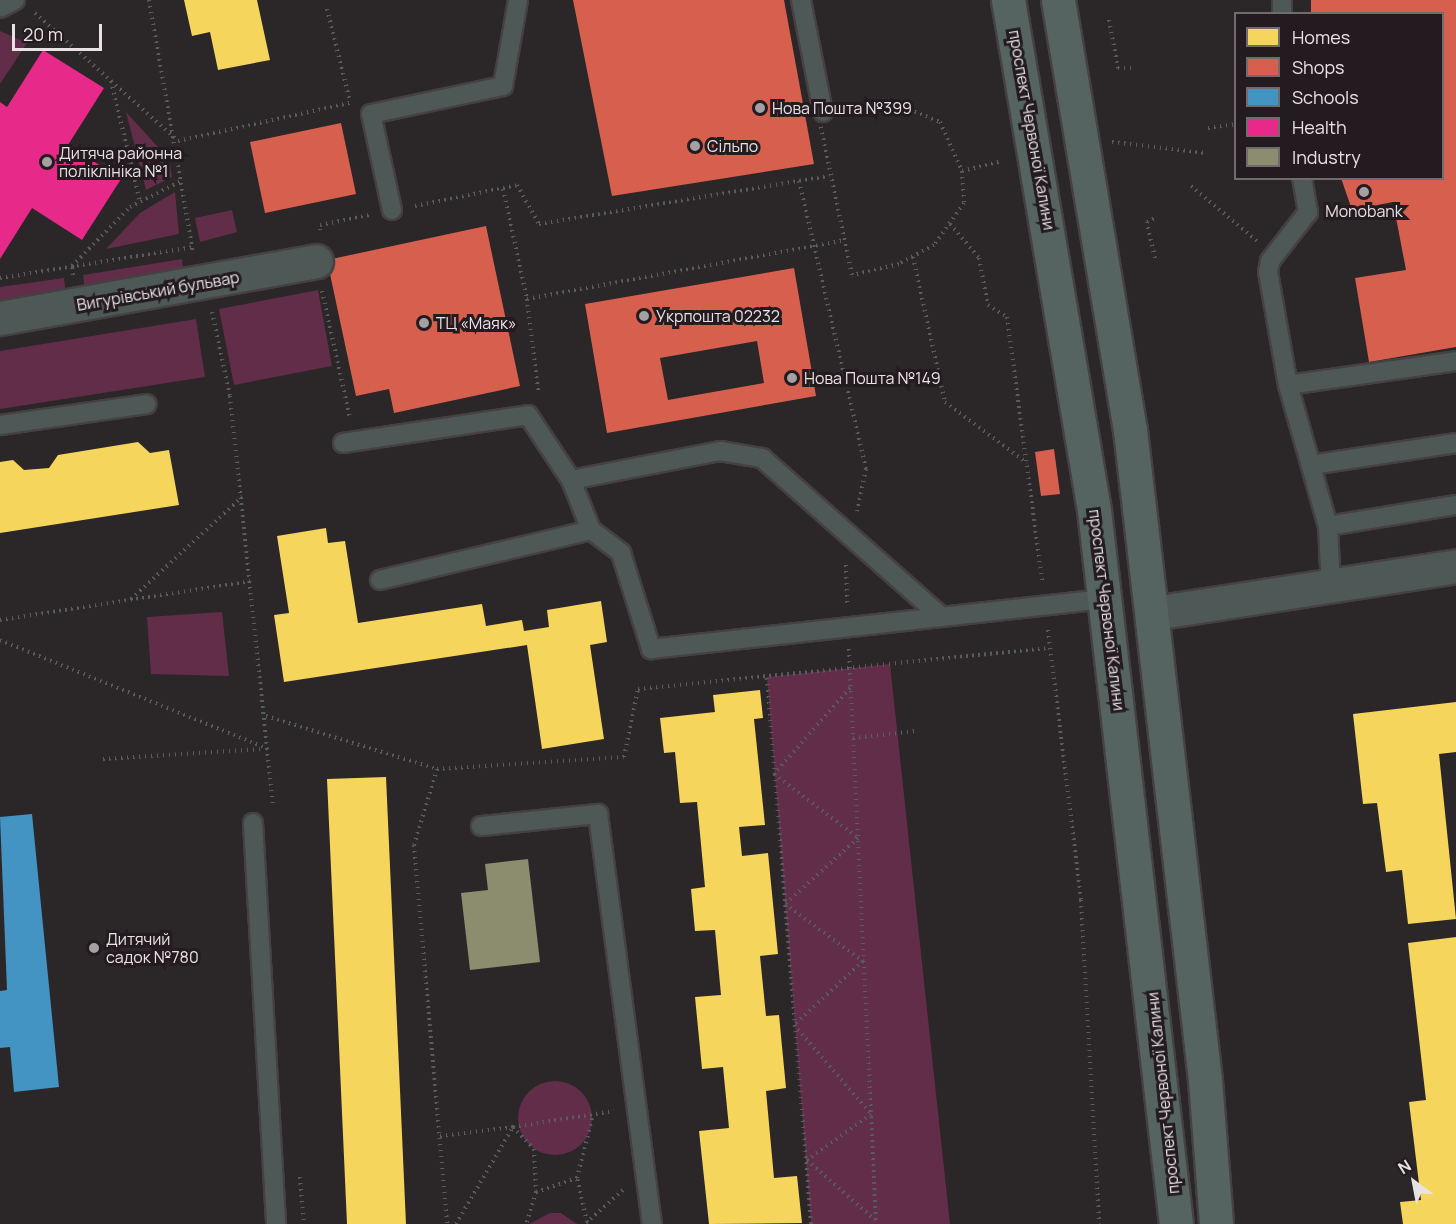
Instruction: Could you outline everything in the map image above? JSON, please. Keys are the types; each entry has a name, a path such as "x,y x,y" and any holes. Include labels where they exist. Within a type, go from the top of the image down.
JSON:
{"main road":[{"name":"проспект Червоної Калини","path":"1008,0 1048,214 1106,599 1176,1224"},
{"path":"1058,0 1128,418 1154,613 1205,1080 1216,1224"}],"street":[{"name":"Вигурівський бульвар","path":"0,318 316,261"},
{"path":"1154,613 1456,566"}],"lane":[{"path":"392,210 371,114 502,86 518,0"},
{"path":"801,0 823,112"},
{"path":"0,8 22,4"},
{"path":"1302,180 1308,212 1274,255 1268,273 1288,385 1328,526 1331,587"},
{"path":"1288,385 1456,361"},
{"path":"0,425 147,404"},
{"path":"349,443 528,415 570,480 591,530 621,553 639,598 651,649 1106,599"},
{"path":"1311,465 1456,442"},
{"path":"570,480 720,451 741,452 770,464 942,617"},
{"path":"1328,526 1456,505"},
{"path":"380,580 591,530"},
{"path":"481,826 598,814 652,1224"},
{"path":"253,823 276,1224"}],"path":[{"path":"149,0 178,141"},
{"path":"22,4 178,141"},
{"path":"327,9 351,103"},
{"path":"1109,20 1118,68 1133,68"},
{"path":"111,81 140,202"},
{"path":"349,443 316,261 320,225 517,185 539,224 830,176 852,274 913,257 934,245 964,203 962,171 940,122 886,100 853,106"},
{"path":"178,141 351,103 371,114"},
{"path":"1208,128 1234,124"},
{"path":"1100,141 1206,153"},
{"path":"962,171 1002,161"},
{"path":"72,266 140,202 183,180"},
{"path":"799,181 866,469 846,563 876,1222"},
{"path":"1191,186 1274,255"},
{"path":"503,189 527,299 538,390"},
{"path":"1155,258 1147,222 1157,217"},
{"path":"950,224 979,258 988,304 1007,317 1081,900 1099,1224"},
{"path":"527,299 846,240"},
{"path":"0,278 193,248"},
{"path":"913,257 945,402 1027,463"},
{"path":"72,266 77,305"},
{"path":"130,599 242,497"},
{"path":"0,620 251,581"},
{"path":"0,640 268,749 103,759"},
{"path":"266,716 437,769 624,757 638,689 850,670 1050,648"},
{"path":"767,677 812,1224"},
{"path":"774,774 851,687"},
{"path":"853,738 917,731"},
{"path":"437,769 414,845 447,1224"},
{"path":"774,774 858,838"},
{"path":"785,904 858,838"},
{"path":"785,904 863,961"},
{"path":"794,1025 863,961"},
{"path":"794,1025 871,1114"},
{"path":"440,1136 636,1107"},
{"path":"807,1160 871,1114"},
{"path":"586,1223 577,1178 592,1115"},
{"path":"513,1127 534,1149 536,1192 526,1224"},
{"path":"456,1224 513,1127"},
{"path":"807,1160 876,1222"},
{"path":"586,1223 645,1170"},
{"path":"536,1192 577,1178"}],"shaded area":[{"path":"0,31 27,43 0,84"},
{"path":"126,112 169,159 172,177 146,190"},
{"path":"175,192 179,234 106,249 140,213"},
{"path":"232,210 237,232 200,242 195,218"},
{"path":"182,259 184,275 85,290 83,275"},
{"path":"64,278 66,295 0,304 0,287"},
{"path":"318,290 332,366 234,385 219,309"},
{"path":"196,319 205,377 0,409 0,351"},
{"path":"222,612 229,676 151,674 147,617"},
{"path":"890,664 950,1224 811,1224 767,677"},
{"path":"555,1081 576,1087 586,1097 592,1118 586,1139 576,1149 555,1155 534,1149 524,1139 518,1118 524,1097 534,1087"},
{"path":"550,1213 561,1213 577,1224 529,1224"}],"building: Homes":[{"path":"184,0 257,0 270,60 218,70 210,32 192,36"},
{"path":"138,442 150,453 169,450 179,505 0,533 0,462 13,460 24,470 49,468 58,455"},
{"path":"326,528 328,543 345,541 358,623 482,604 486,626 522,620 524,631 549,627 547,610 601,601 607,642 590,645 604,739 542,749 527,645 284,682 274,615 289,613 277,536"},
{"path":"760,690 763,718 754,719 765,825 739,827 742,856 768,853 778,954 760,956 766,1016 779,1015 786,1088 766,1091 774,1178 797,1176 802,1223 709,1224 699,1131 729,1128 723,1067 702,1069 695,997 721,995 715,930 695,931 691,889 705,887 697,802 680,803 675,752 664,753 660,718 715,712 713,695"},
{"path":"1456,702 1456,752 1439,754 1456,919 1408,924 1402,870 1386,872 1377,803 1363,804 1353,714"},
{"path":"386,777 406,1224 347,1224 327,779"},
{"path":"1456,937 1456,1224 1403,1224 1400,1202 1421,1200 1409,1102 1426,1100 1408,943"}],"building: Shops":[{"path":"573,0 784,0 814,164 612,196"},
{"path":"1311,0 1456,0 1456,347 1369,362 1355,278 1406,270 1393,202 1352,210 1342,180 1444,180 1444,12 1311,12"},
{"path":"341,123 356,194 265,213 250,142"},
{"name":"ТЦ «Маяк»","path":"486,226 520,386 394,413 389,389 356,396 327,260"},
{"path":"794,268 816,396 607,433 585,304","holes":["757,341 764,383 668,400 660,358"]},
{"path":"1054,449 1060,494 1041,496 1035,452"}],"building: Schools":[{"path":"32,814 59,1087 14,1092 10,1047 0,1048 0,991 7,990 0,817"}],"building: Health":[{"name":"Дитяча районна поліклініка №1","path":"43,50 104,88 68,145 121,179 82,240 32,208 0,259 0,102 7,107"}],"building: Industry":[{"path":"528,859 540,962 470,970 461,893 488,890 485,864"}],"place":[{"name":"Нова Пошта №399","path":"760,108"},
{"name":"Сільпо","path":"695,146"},
{"name":"Дитяча районна поліклініка №1","path":"47,162"},
{"name":"Monobank","path":"1364,192"},
{"name":"Укрпошта 02232","path":"644,316"},
{"name":"ТЦ «Маяк»","path":"424,323"},
{"name":"Нова Пошта №149","path":"792,378"},
{"name":"Дитячий садок №780","path":"94,948"}]}
